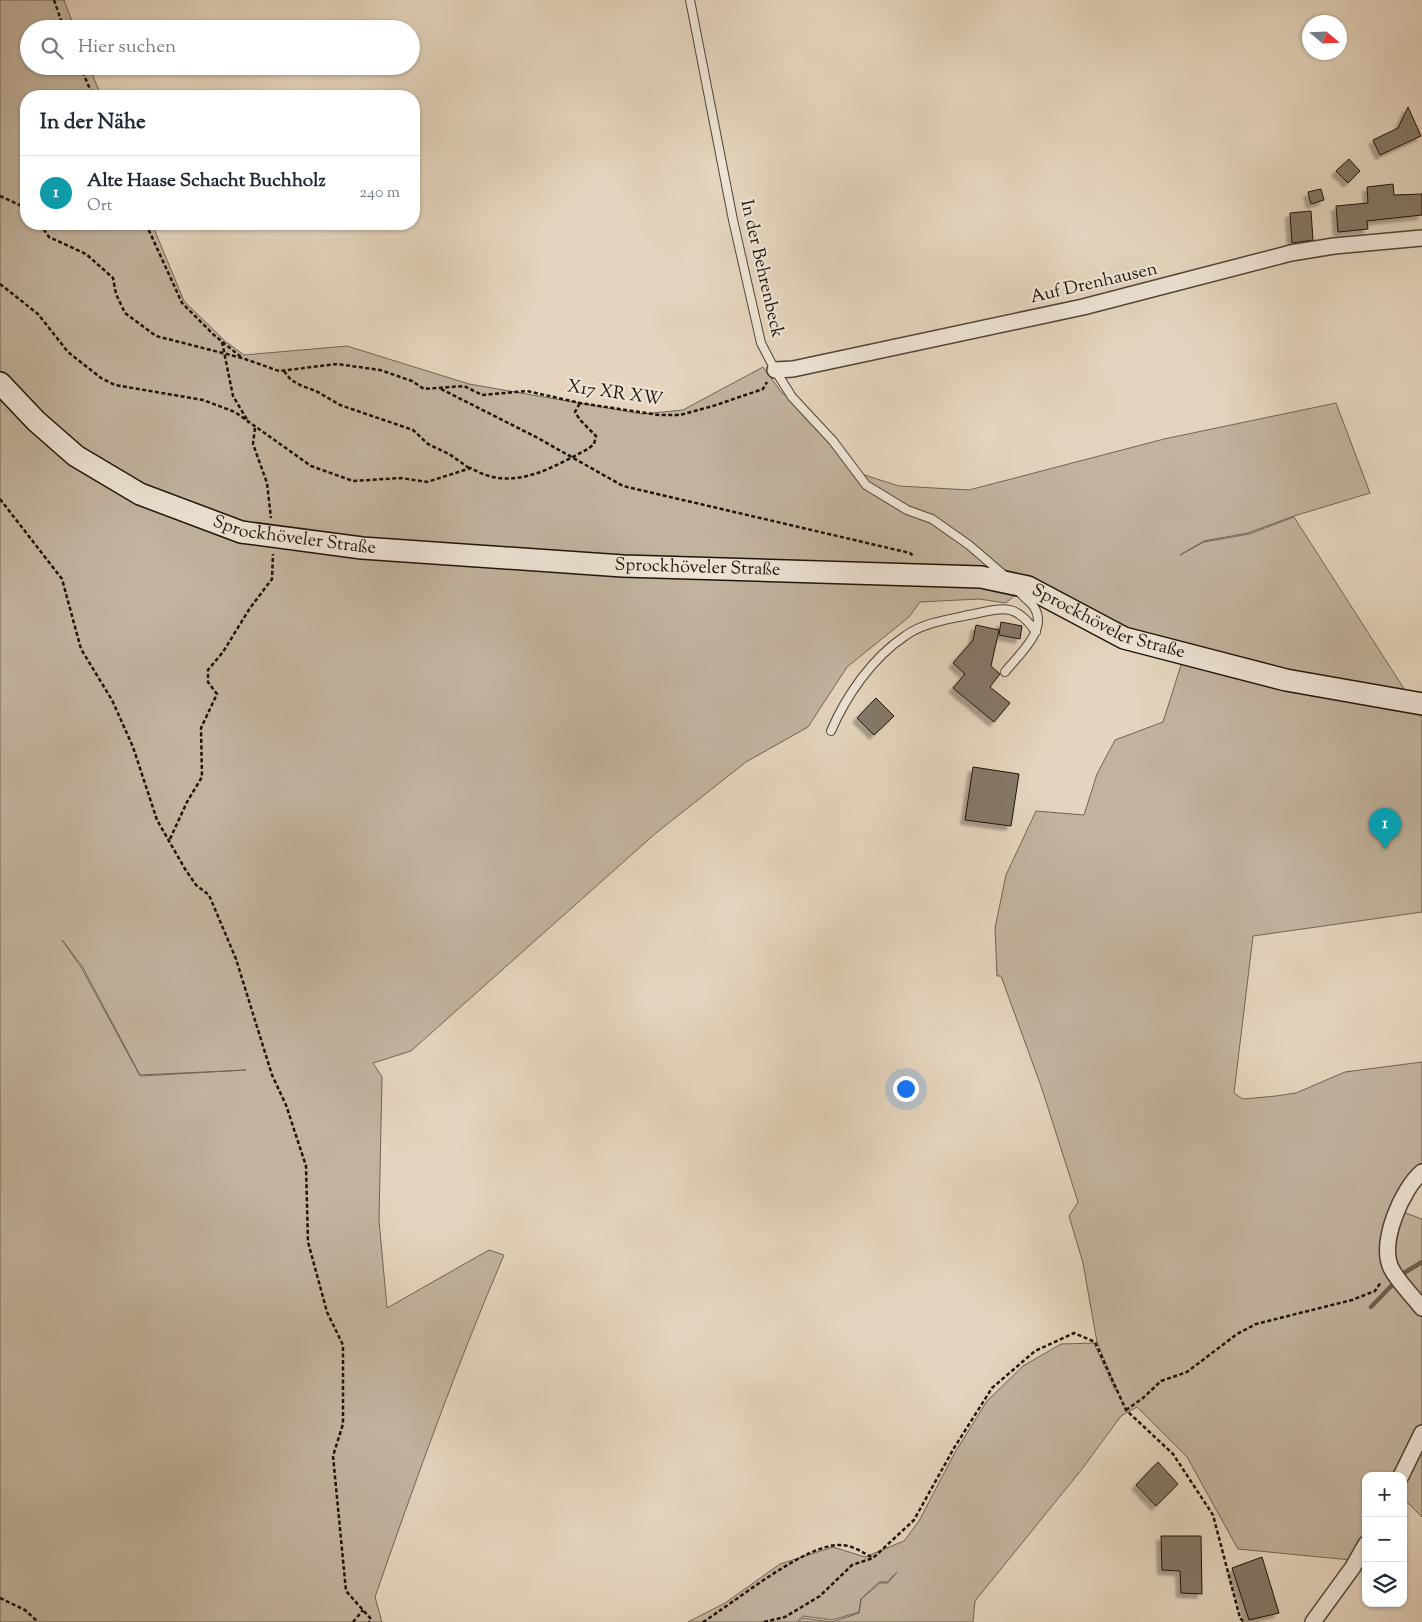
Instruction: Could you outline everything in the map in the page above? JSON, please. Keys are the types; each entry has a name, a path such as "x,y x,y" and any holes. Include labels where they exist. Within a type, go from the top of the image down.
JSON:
{"street":[{"name":"Auf Drenhausen","path":"775,370 793,370 1074,309 1291,254 1334,246 1422,238"},
{"name":"Sprockhöveler Straße","path":"0,383 36,421 76,456 140,494 242,532 362,548 623,566 981,577 1014,582 1028,587 1124,638 1286,680 1422,704"},
{"path":"1422,1172 1415,1178 1402,1199 1392,1224 1387,1245 1387,1258 1391,1269 1422,1308"},
{"path":"1403,1472 1422,1433"},
{"path":"1313,1622 1353,1567 1362,1551"}],"lane":[{"name":"In der Behrenbeck","path":"690,0 733,220 760,343 792,397 833,441 866,485 907,510 932,519 969,545 1014,582 1020,593 1034,607 1039,620 1036,632"},
{"path":"831,732 840,709 878,660 905,635 928,625 997,609 1017,612 1025,616 1036,632 1005,672"}],"path":[{"path":"54,0 61,20"},
{"path":"84,75 90,90"},
{"path":"0,196 20,205"},
{"path":"44,230 49,237 86,254 112,278 116,294 125,313 156,336 242,358 279,371 337,364 380,370 412,381 424,389 440,388 572,457 622,486 910,553 934,575"},
{"path":"149,230 182,303 222,342 242,358"},
{"path":"0,284 38,314 68,352 101,378 115,385 203,400 234,412 255,428 289,448 311,466 353,481 401,478 427,482 471,468"},
{"path":"222,342 233,396 250,424"},
{"name":"X17 XR XW","path":"440,388 464,386 482,395 527,391 580,403 659,415 680,414 713,406 763,389 775,370"},
{"path":"284,371 291,380 316,391 340,405 413,430 428,444 449,454 486,477 507,478 546,472 588,449 596,436 580,420 575,412 580,403"},
{"path":"170,840 187,802 202,777 202,728 217,694 208,682 208,670 224,652 250,608 272,579 273,536 267,483 253,444 255,428"},
{"path":"0,499 62,579 81,650 112,700 133,747 157,820 170,840 184,870 196,885 209,895 236,959 272,1075 286,1105 306,1166 308,1242 327,1312 343,1345 343,1424 332,1456 346,1591 375,1622"},
{"path":"1126,1410 1143,1398 1161,1381 1187,1372 1237,1334 1256,1324 1352,1300 1375,1291 1391,1269"},
{"path":"764,1622 785,1617 820,1596 852,1565 873,1558 914,1520 954,1448 992,1388 1035,1351 1074,1333 1095,1342 1126,1410 1173,1454 1213,1515 1240,1618 1244,1622"},
{"path":"703,1622 802,1557 824,1546 843,1545 873,1558"},
{"path":"0,1598 24,1610 38,1622"},
{"path":"353,1622 363,1610"}],"shaded area":[{"path":"0,0 64,0 72,20 20,20 20,75 93,75 99,90 20,90 20,230 154,230 184,301 225,341 244,355 347,346 469,384 642,414 683,410 763,367 782,393 805,409 855,472 899,486 969,490 1164,439 1336,403 1370,493 1294,516 1248,533 1204,541 1180,555 1204,542 1249,534 1294,517 1408,695 1206,653 1016,594 1006,603 979,599 920,602 909,617 847,667 808,727 746,762 656,833 411,1051 373,1063 382,1077 379,1220 387,1308 489,1250 504,1255 469,1340 375,1597 382,1622 0,1622","holes":["62,940 82,966 140,1075 246,1070 140,1076 81,967"]},
{"path":"1182,662 1422,710 1422,912 1253,936 1234,1093 1243,1099 1296,1093 1345,1072 1422,1062 1422,1167 1385,1247 1422,1311 1422,1424 1399,1472 1362,1472 1362,1540 1351,1560 1238,1549 1187,1457 1137,1407 1121,1416 1082,1469 975,1601 973,1622 832,1622 859,1613 861,1599 859,1612 832,1620 803,1616 796,1622 688,1622 725,1603 780,1564 833,1547 865,1557 904,1541 919,1521 954,1454 987,1401 1023,1366 1061,1344 1094,1343 1115,1390 1117,1390 1097,1342 1083,1263 1069,1216 1078,1202 1042,1089 1001,976 997,976 995,928 1006,875 1036,811 1084,815 1097,774 1115,740 1163,722","holes":["897,1572 888,1583 880,1583 861,1599 879,1582 887,1582"]},
{"path":"1400,1211 1422,1219 1422,1300 1394,1261 1394,1227"},
{"path":"1422,1447 1422,1517 1407,1502 1407,1479"},
{"path":"803,1618 832,1622 798,1622"}],"building":[{"path":"1408,107 1421,136 1380,155 1373,140 1398,128"},
{"path":"1349,159 1360,171 1348,183 1336,171"},
{"path":"1393,184 1394,195 1422,194 1422,215 1367,221 1368,229 1338,232 1336,206 1368,203 1367,187"},
{"path":"1321,189 1324,200 1311,204 1308,192"},
{"path":"1311,211 1313,240 1292,243 1290,213"},
{"path":"1001,622 1022,626 1020,639 999,635"},
{"path":"976,625 999,630 991,666 1000,674 990,687 1010,703 994,722 953,688 965,674 953,663 973,640"},
{"path":"876,698 894,716 874,735 857,718"},
{"path":"973,767 1019,774 1011,826 965,820"},
{"path":"1158,1462 1178,1484 1156,1506 1136,1485"},
{"path":"1161,1536 1201,1536 1202,1594 1181,1593 1180,1571 1162,1570"},
{"path":"1262,1557 1279,1613 1249,1620 1232,1568"}],"waterway":[{"path":"1404,1273 1422,1262"},
{"path":"1371,1307 1394,1283"}],"place":[{"name":"Alte Haase Schacht Buchholz","path":"1385,849"}]}
